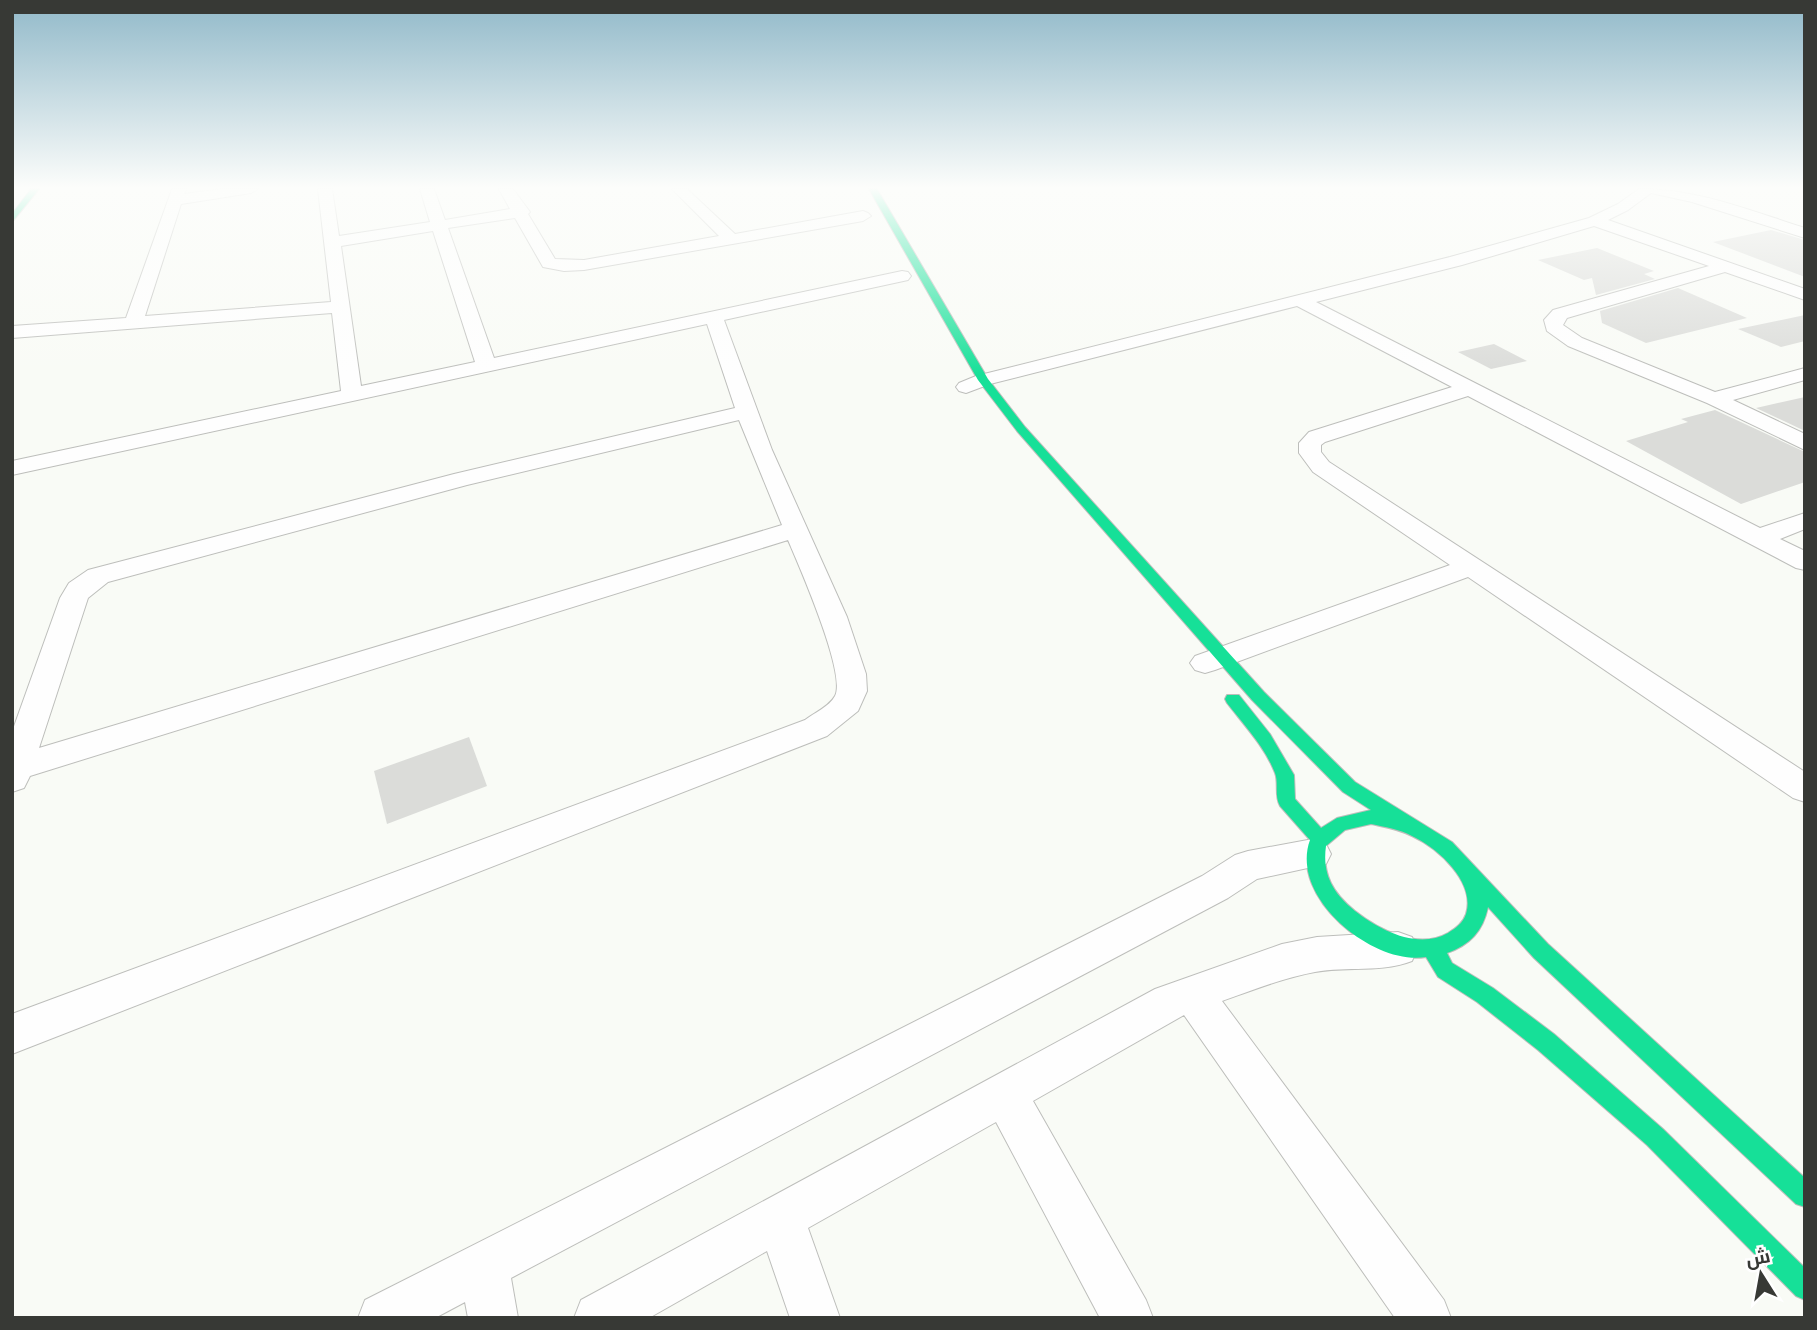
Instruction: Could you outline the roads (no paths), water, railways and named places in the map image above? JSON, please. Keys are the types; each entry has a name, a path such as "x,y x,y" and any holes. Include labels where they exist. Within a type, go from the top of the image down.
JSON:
{"main road":[{"path":"898,251 970,381 1171,622"},
{"path":"970,381 1021,429 1211,666 1275,755 1285,775 1286,801 1316,846"},
{"path":"1211,666 1349,787 1439,842 1458,858 1472,877 1541,951 1805,1195"},
{"path":"1417,829 1371,817 1349,819 1332,826 1316,846 1313,872 1336,911 1357,928 1381,941 1420,948 1454,943 1470,932 1478,916 1479,897 1472,877"},
{"path":"1420,948 1445,970 1485,995 1546,1042 1655,1137 1805,1287"}],"street":[{"path":"133,323 158,251"},
{"path":"334,251 352,396"},
{"path":"449,251 486,365"},
{"path":"543,251 549,263 584,265 662,251"},
{"path":"970,381 1301,301 1484,251"},
{"path":"1682,251 1805,296"},
{"path":"1723,267 1560,314 1553,320 1554,327 1575,342 1714,399 1805,443"},
{"path":"12,468 902,276"},
{"path":"1301,301 1805,562"},
{"path":"12,332 340,307"},
{"path":"12,1034 816,728 845,708 852,691 853,678 797,528 768,467 714,318"},
{"path":"1714,399 1805,374"},
{"path":"1467,389 1317,437 1308,448 1321,467 1805,789"},
{"path":"15,773 74,598 79,589 98,576 462,479 747,412"},
{"path":"1758,538 1805,520"},
{"path":"15,773 797,528"},
{"path":"1211,666 1469,567"},
{"path":"383,1318 1215,887 1248,866 1316,846"},
{"path":"599,1318 1120,1028 1192,993 1282,962 1317,954 1420,948"},
{"path":"1192,993 1426,1318"},
{"path":"1004,1093 1128,1318"},
{"path":"780,1217 815,1318"},
{"path":"484,1265 493,1318"}]}
